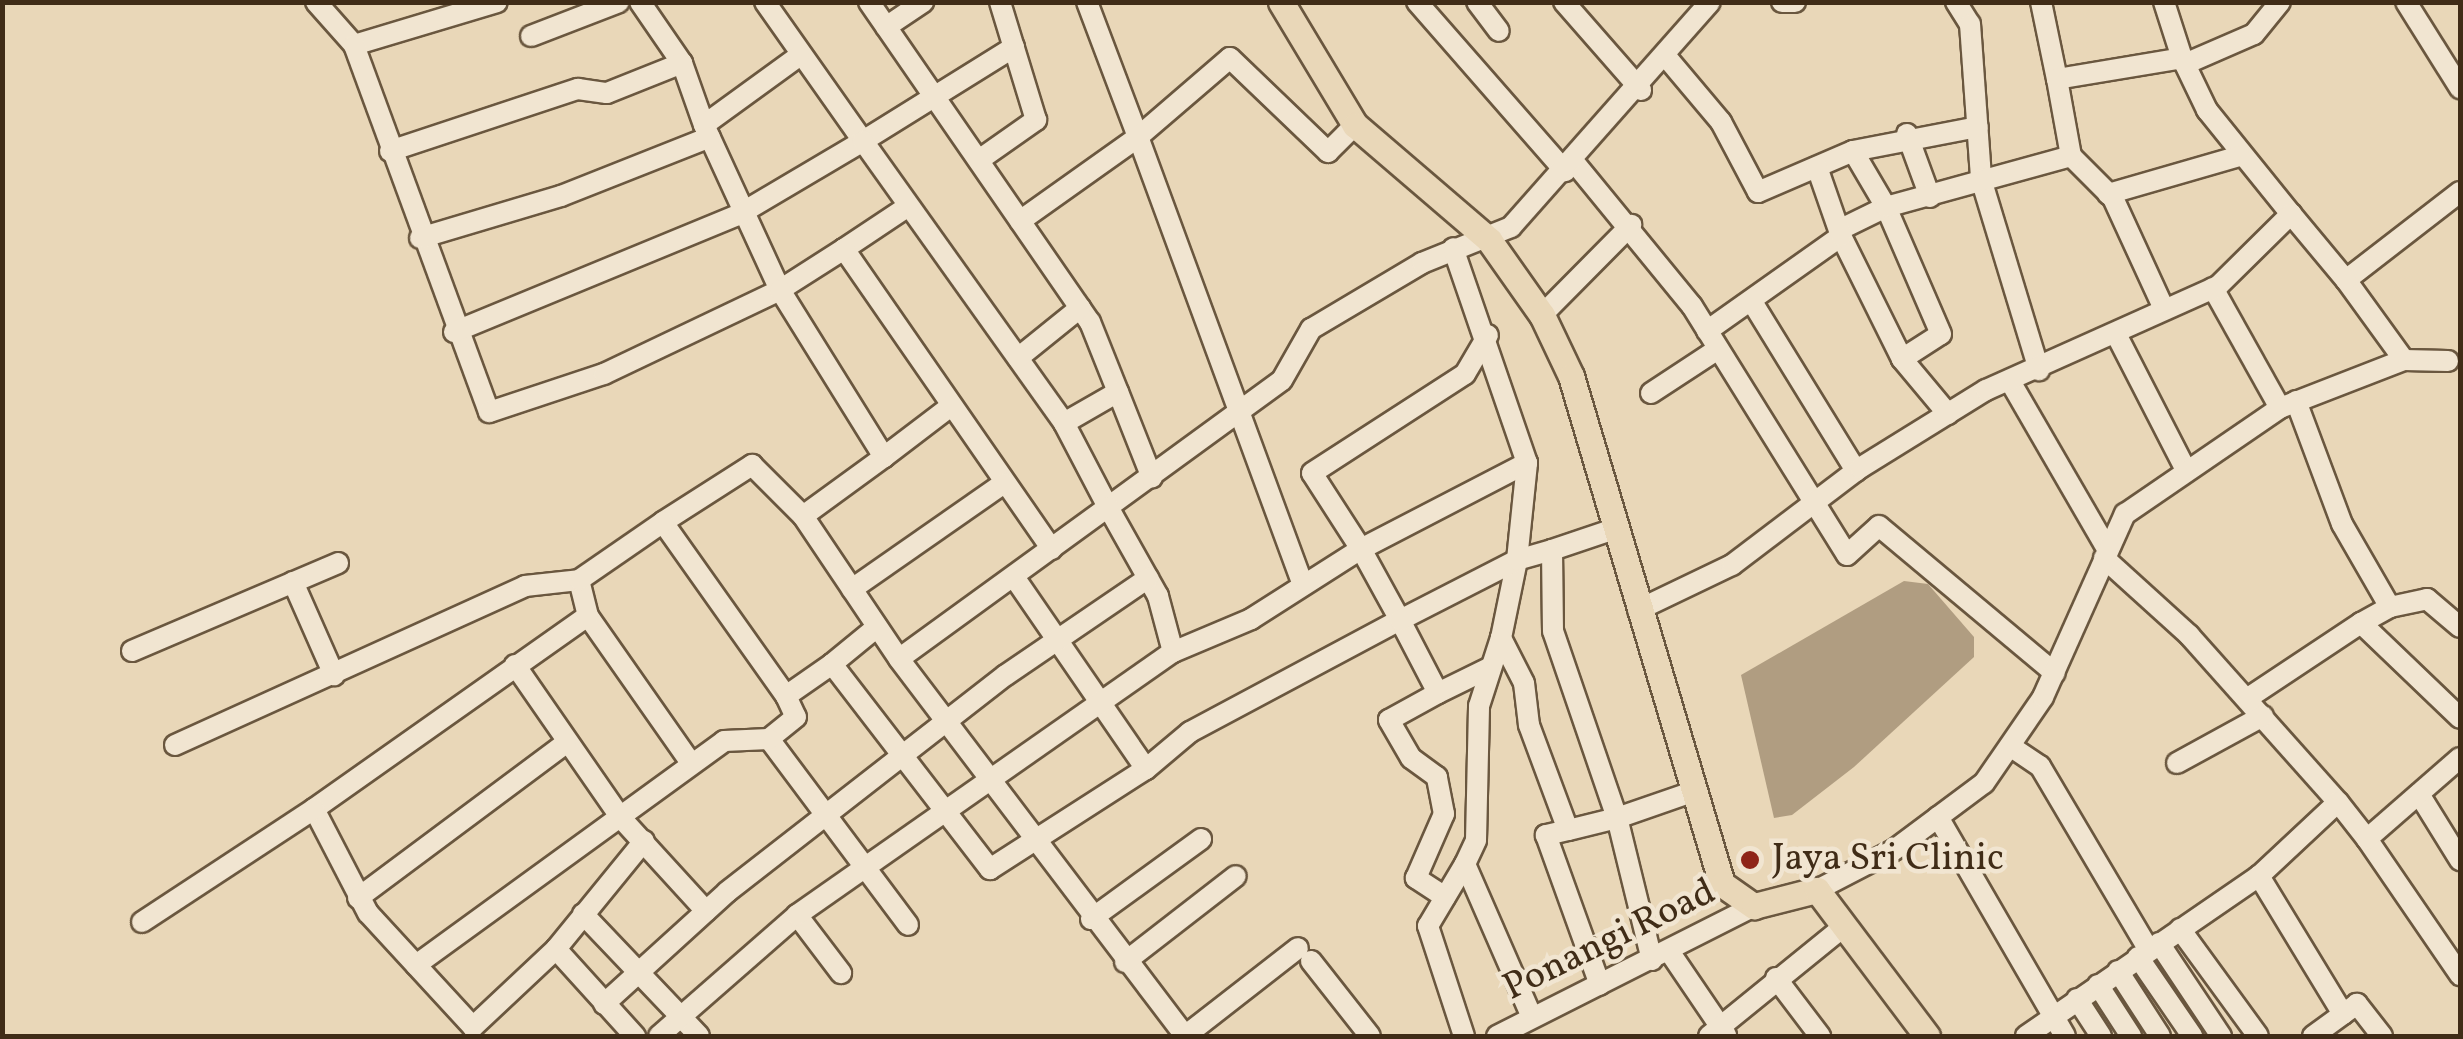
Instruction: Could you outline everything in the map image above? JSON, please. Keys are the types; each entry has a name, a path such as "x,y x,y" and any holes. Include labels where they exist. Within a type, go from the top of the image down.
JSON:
{"main road":[{"path":"1281,2 1355,125 1489,240 1542,315 1571,376 1689,793 1722,884 1754,906 1816,890 1927,1036"}],"street":[{"path":"316,2 354,45 454,332 489,412 604,374 780,290 907,207"},
{"path":"354,45 449,11 497,2"},
{"path":"531,36 619,2"},
{"path":"640,2 682,63 738,214 780,290 884,457"},
{"path":"765,2 799,56 1064,423 1148,578 1173,652"},
{"path":"869,2 1080,308 1152,478"},
{"path":"886,27 922,2"},
{"path":"979,160 1036,120 1000,2"},
{"path":"1087,2 1138,137 1235,421 1302,585"},
{"path":"1417,2 1570,166 1631,225 1713,340 1847,555 1879,526 2055,672"},
{"path":"1478,2 1499,31"},
{"path":"1564,2 1640,90"},
{"path":"899,659 1108,507 1235,421 1282,380 1311,330 1453,248 1489,240 1570,166 1668,59 1710,2"},
{"path":"1782,2 1795,2"},
{"path":"1956,2 1970,24 1981,179 2039,370"},
{"path":"2041,2 2071,156 2108,194 2164,309"},
{"path":"2164,2 2183,61 2240,156 2346,280 2404,360"},
{"path":"2056,79 2183,61 2254,34 2280,2"},
{"path":"2406,2 2460,88"},
{"path":"454,332 738,214 1014,46"},
{"path":"420,238 561,196 707,131 799,56"},
{"path":"1020,221 1138,137 1230,58 1328,152 1355,125"},
{"path":"1668,59 1721,122 1758,192 1854,150 1907,134 1978,127"},
{"path":"390,150 682,63"},
{"path":"1907,134 1930,196"},
{"path":"1854,150 1886,207 1941,334 1902,359"},
{"path":"1651,393 1841,233 1886,207 2071,156"},
{"path":"2108,194 2240,156"},
{"path":"1816,167 1841,233 1902,359 1948,414"},
{"path":"2346,280 2460,192"},
{"path":"1638,610 1732,565 1856,472 1948,414 2213,288 2291,214"},
{"path":"1542,315 1631,225"},
{"path":"844,248 1052,550"},
{"path":"1453,248 1488,335 1527,463 1517,560 1500,638 1479,706 1476,840 1428,926 1464,1036"},
{"path":"2213,288 2288,404 2342,524 2390,607"},
{"path":"1754,305 1856,472"},
{"path":"1018,358 1080,308"},
{"path":"2116,334 2185,468"},
{"path":"1438,693 1361,549 1312,473 1464,374 1488,335"},
{"path":"1816,890 1938,817 1984,783 2055,672 2125,514 2185,468 2288,404 2404,360 2454,359 2460,380"},
{"path":"2011,383 2106,554 2248,698 2338,802 2460,975"},
{"path":"1064,423 1118,392"},
{"path":"803,516 952,406"},
{"path":"659,1036 797,915 1173,652 1527,463"},
{"path":"176,746 525,586 580,580 752,466 803,516 988,785 1185,1036 1304,955 1370,1036"},
{"path":"852,590 1004,483"},
{"path":"416,964 724,741 769,739 796,717 786,696 664,522"},
{"path":"832,664 906,756 984,868 1035,848 1190,732 1517,560 1614,528"},
{"path":"1552,550 1553,631 1661,957 1718,1033 1776,978 1842,928"},
{"path":"132,652 338,564"},
{"path":"1014,577 1146,768"},
{"path":"604,1004 706,910 827,815 1057,637 1148,578"},
{"path":"580,580 588,616 691,763"},
{"path":"293,582 334,676"},
{"path":"2248,698 2390,607 2428,599 2460,626"},
{"path":"142,922 314,809 588,616"},
{"path":"2362,623 2460,718"},
{"path":"786,696 877,626"},
{"path":"1500,638 1524,682 1529,725 1568,830"},
{"path":"515,665 621,818 706,910"},
{"path":"1446,897 1416,878 1444,814 1438,777 1410,758 1389,720 1492,668"},
{"path":"2177,763 2263,716"},
{"path":"769,739 908,924"},
{"path":"358,898 566,743"},
{"path":"2010,746 2040,766 2149,950 2192,1036"},
{"path":"2367,838 2460,758"},
{"path":"1600,985 1546,835 1617,818 1689,793"},
{"path":"2419,794 2460,860"},
{"path":"2026,1036 2259,876 2338,802"},
{"path":"314,809 358,898 473,1027 556,949 644,841"},
{"path":"1938,817 2066,1036"},
{"path":"1090,919 1201,839"},
{"path":"1464,864 1532,1016"},
{"path":"1125,962 1236,876"},
{"path":"2259,876 2343,1014"},
{"name":"Ponangi Road","path":"1497,1036 1661,957 1754,906"},
{"path":"583,914 699,1036"},
{"path":"797,915 841,974"},
{"path":"2180,928 2258,1036"},
{"path":"556,949 635,1036"},
{"path":"2149,950 2222,1036"},
{"path":"2118,971 2160,1036"},
{"path":"1776,978 1820,1036"},
{"path":"2098,984 2131,1036"},
{"path":"2077,999 2101,1036"},
{"path":"2314,1036 2357,1004 2382,1036"}],"shaded area":[{"path":"1904,581 1928,584 1974,637 1974,657 1854,767 1792,815 1774,818 1741,675"}],"place":[{"name":"Jaya Sri Clinic","path":"1750,860"}]}
